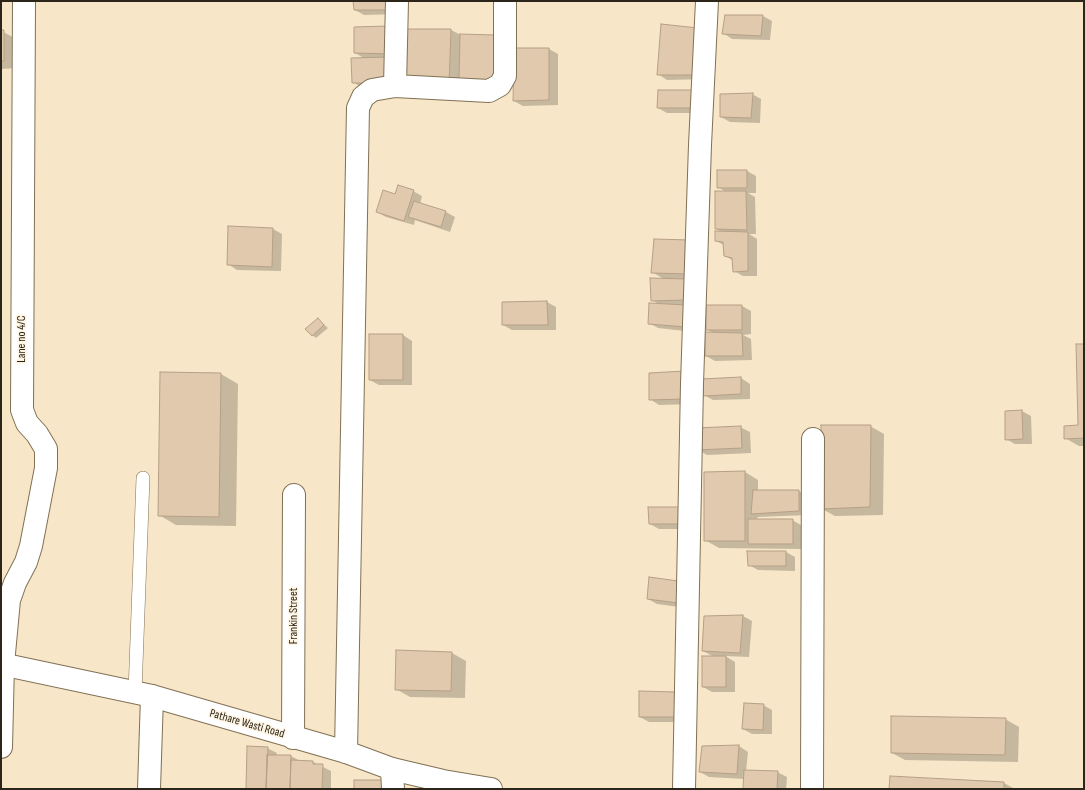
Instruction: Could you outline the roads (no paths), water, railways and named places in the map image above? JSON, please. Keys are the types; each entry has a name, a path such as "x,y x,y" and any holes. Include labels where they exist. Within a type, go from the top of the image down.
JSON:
{"street":[{"name":"Lane no 4/C","path":"1,747 2,664 9,600 15,583 26,562 31,546 46,468 46,450 37,434 27,423 22,410 24,1"},
{"path":"395,86 397,1"},
{"path":"346,752 358,108 363,97 372,90 395,86 489,91 500,86 505,76 505,1"},
{"path":"684,789 692,384 700,145 707,1"},
{"path":"812,789 813,439"},
{"name":"Frankin Street","path":"293,738 294,495"},
{"name":"Pathare Wasti Road","path":"2,664 144,694 346,752 392,779 443,781 491,789"},
{"path":"144,694 149,789"}],"lane":[{"path":"143,478 144,694"}]}
